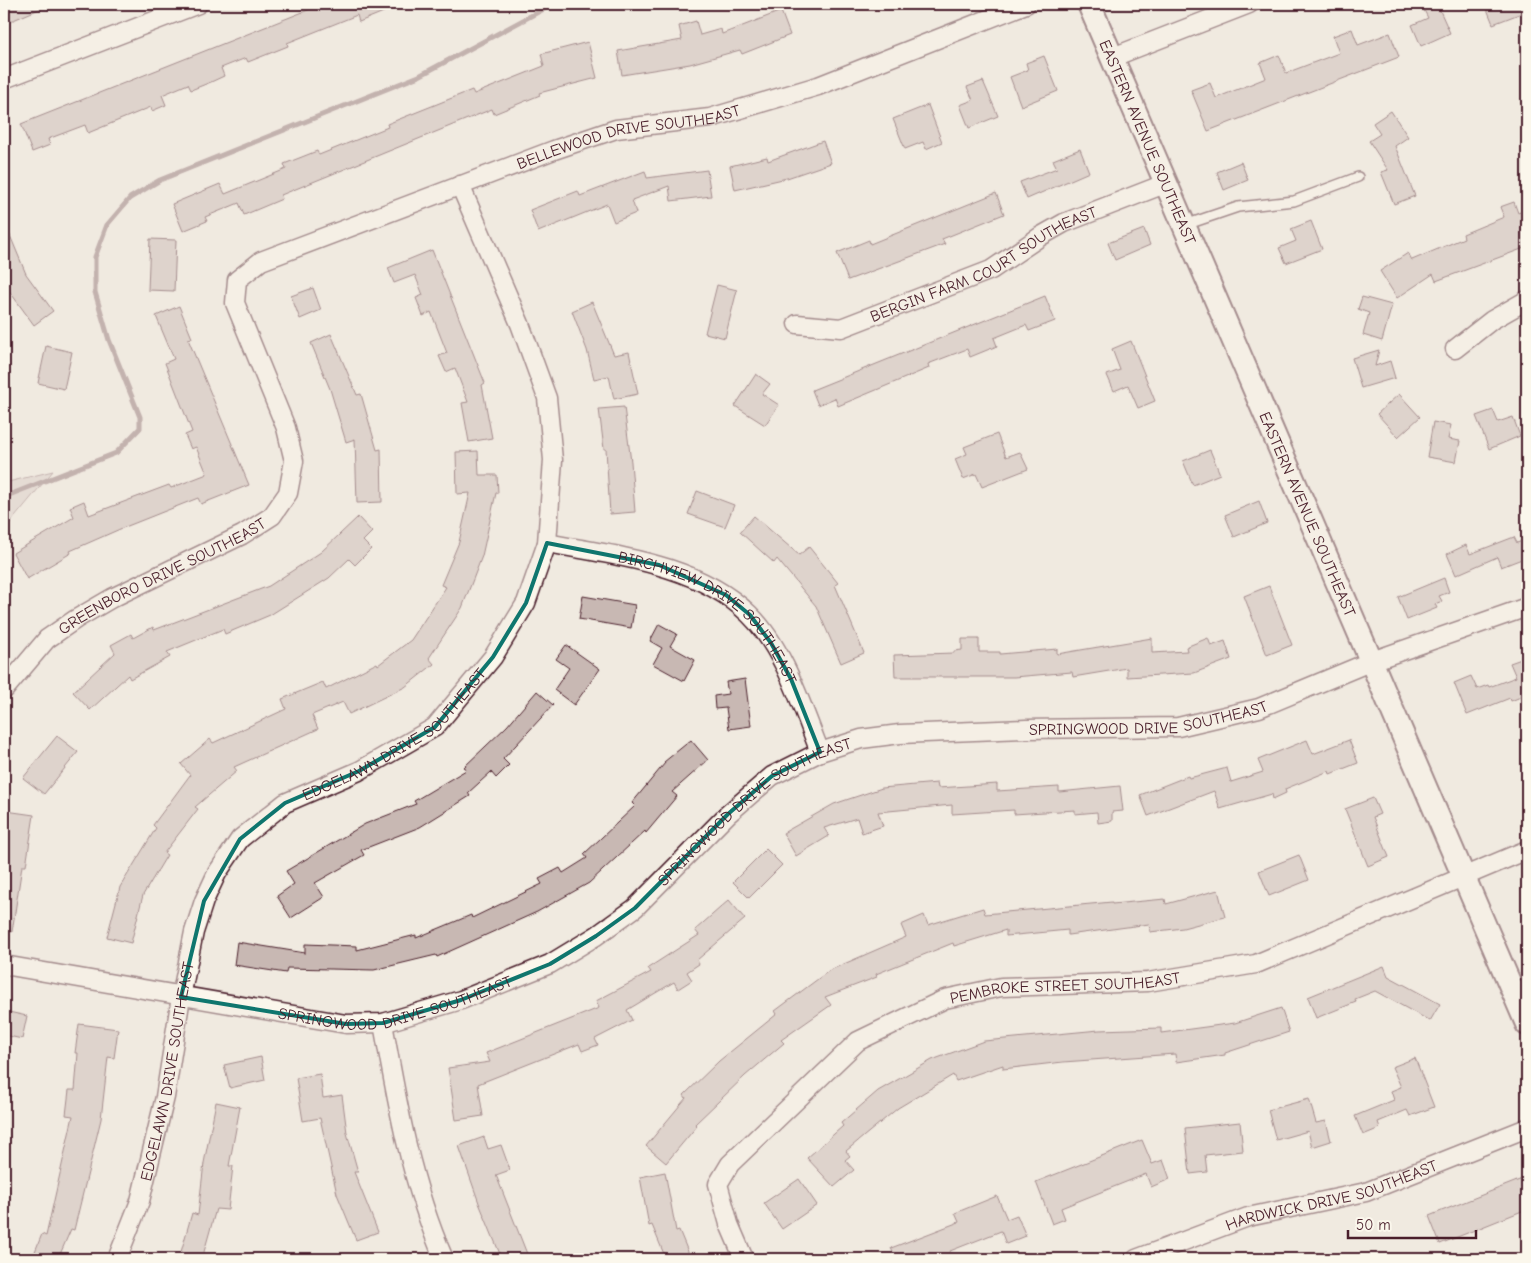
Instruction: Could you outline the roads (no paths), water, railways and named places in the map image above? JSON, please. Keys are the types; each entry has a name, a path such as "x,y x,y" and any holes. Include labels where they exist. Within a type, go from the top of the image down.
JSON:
{"street":[{"path":"4,79 198,4"},
{"name":"BELLEWOOD DRIVE SOUTHEAST","path":"237,280 261,261 616,128 710,118 818,86 1026,4"},
{"name":"EASTERN AVENUE SOUTHEAST","path":"1089,4 1527,1024"},
{"path":"1113,57 1249,4"},
{"name":"BERGIN FARM COURT SOUTHEAST","path":"798,324 841,328 991,270 1041,236 1064,223 1167,183"},
{"name":"EDGELAWN DRIVE SOUTHEAST","path":"117,1259 140,1201 165,1097 181,997 204,901 217,873 240,839 285,804 359,771 435,727 498,649 526,603 546,542 553,460 547,398 520,324 460,185"},
{"name":"GREENBORO DRIVE SOUTHEAST","path":"4,690 47,639 112,598 242,536 272,516 288,493 294,460 286,428 236,303 237,280"},
{"path":"1456,349 1492,320 1527,300"},
{"name":"BIRCHVIEW DRIVE SOUTHEAST","path":"546,542 659,565 726,595 750,615 770,643 791,679 820,752"},
{"name":"SPRINGWOOD DRIVE SOUTHEAST","path":"4,965 346,1024 383,1023 462,1000 550,964 596,936 635,908 728,814 772,776 820,752 861,739 900,734 1026,729 1178,727 1259,708 1372,661 1527,607"},
{"name":"PEMBROKE STREET SOUTHEAST","path":"744,1259 729,1224 718,1184 730,1164 858,1042 945,999 1000,987 1148,982 1256,964 1527,850"},
{"path":"383,1023 401,1125 425,1207 444,1259"},
{"name":"HARDWICK DRIVE SOUTHEAST","path":"1136,1259 1248,1216 1366,1192 1527,1128"}],"lane":[{"path":"1185,225 1238,207 1294,201 1358,177"}],"waterway":[{"path":"4,497 116,453 140,428 140,417 109,340 95,292 95,257 107,225 130,198 160,180 419,76 553,4"}]}
